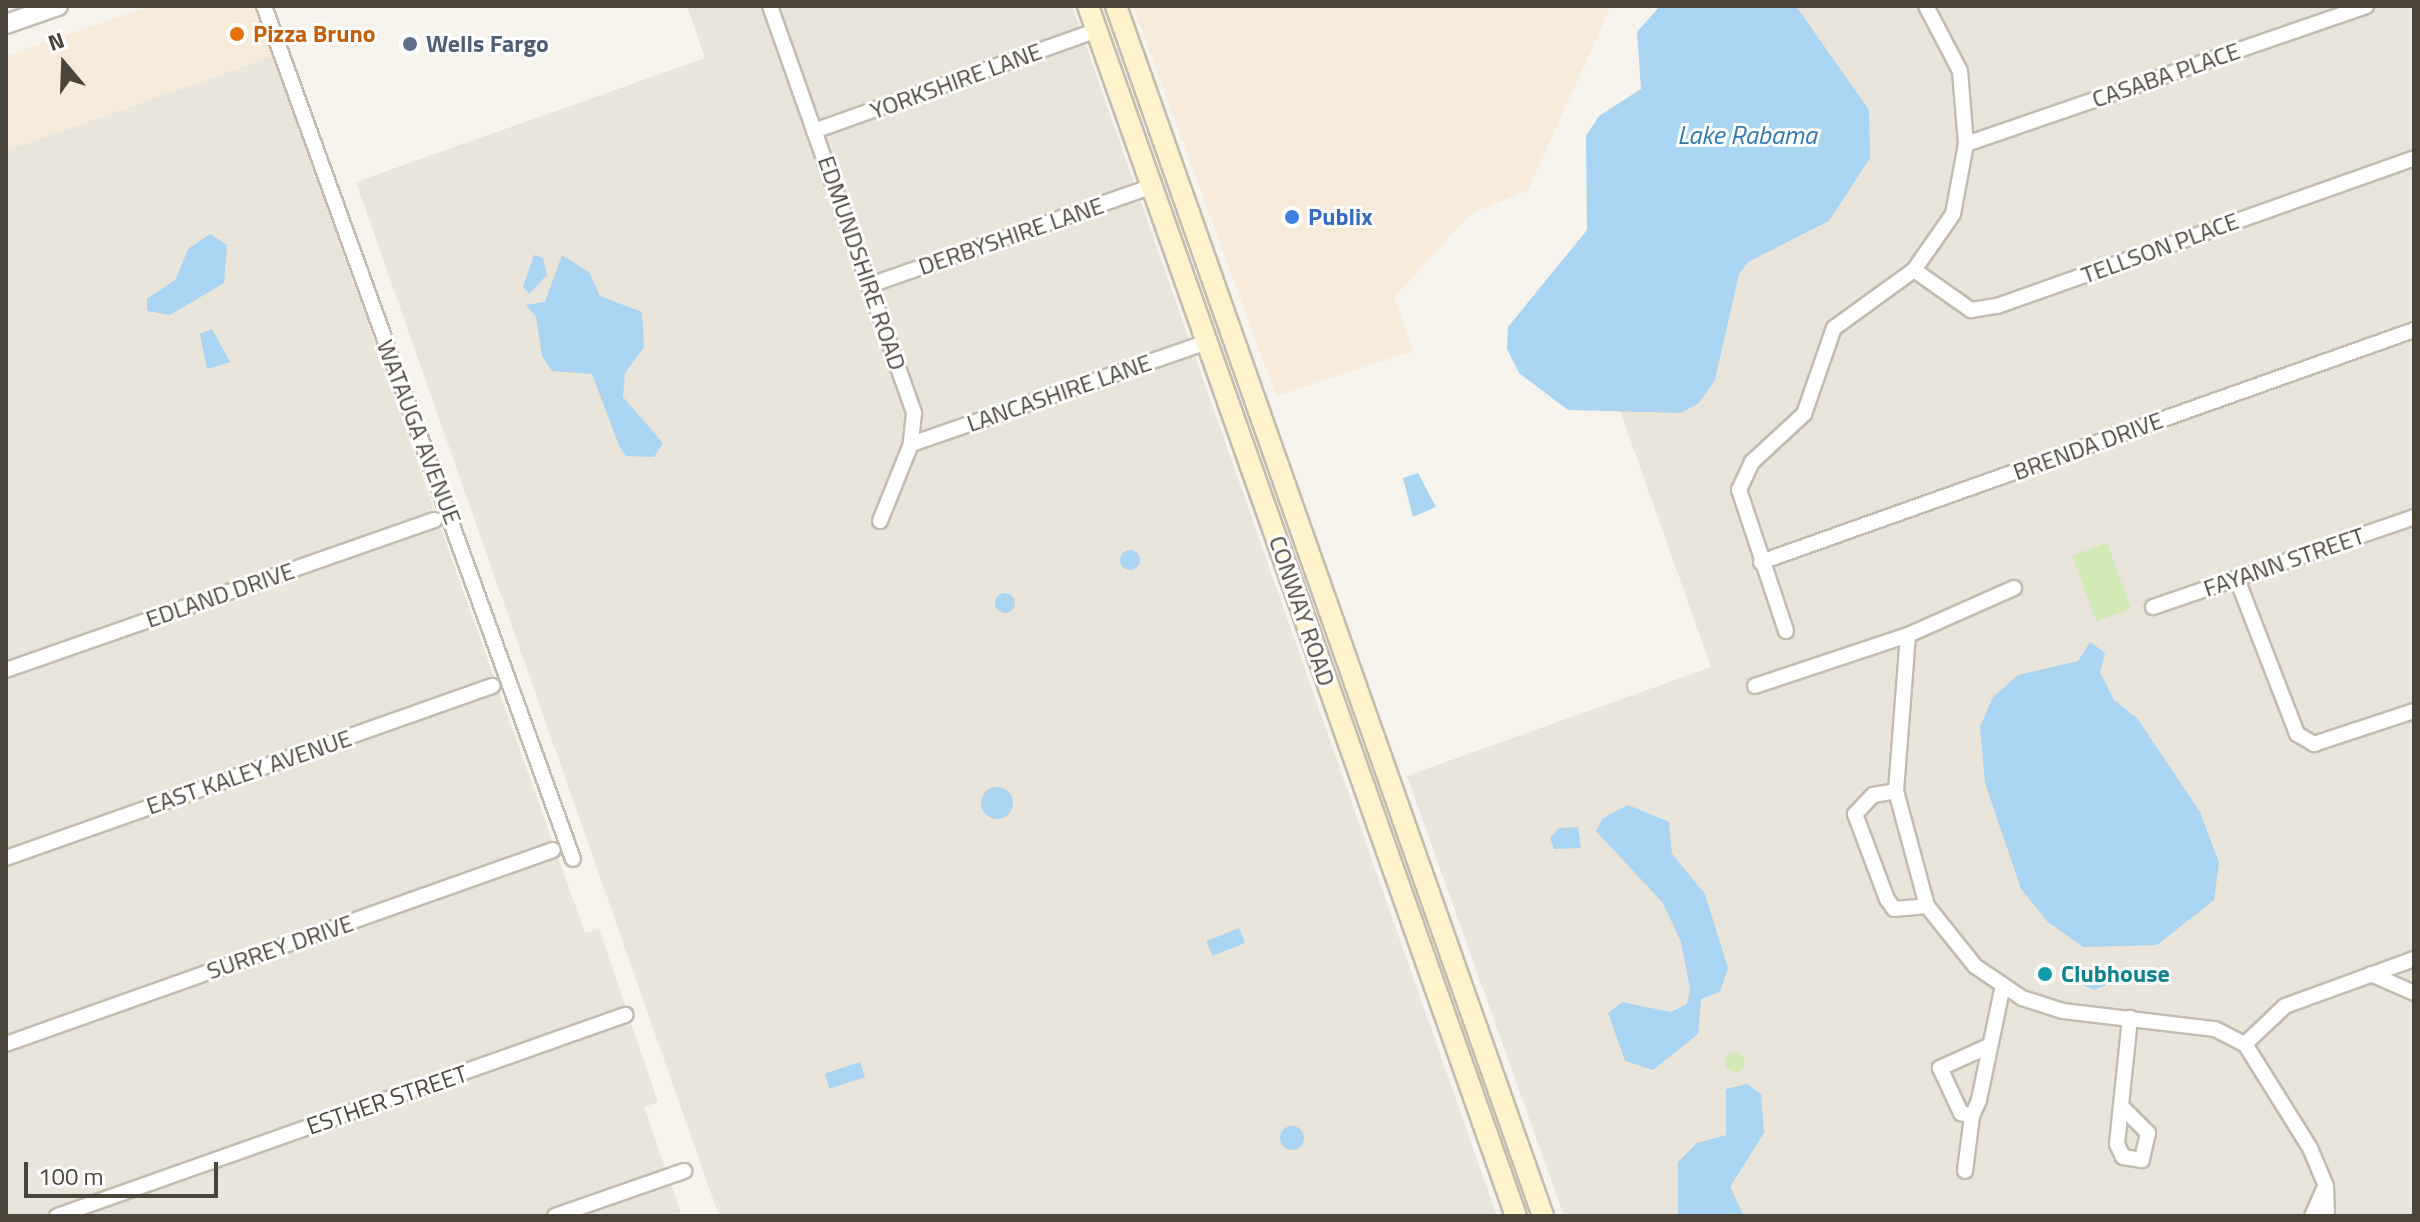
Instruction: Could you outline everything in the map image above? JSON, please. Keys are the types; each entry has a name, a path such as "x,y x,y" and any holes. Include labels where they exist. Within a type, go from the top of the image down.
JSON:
{"main road":[{"name":"CONWAY ROAD","path":"1088,6 1516,1216"},
{"name":"CONWAY ROAD","path":"1116,6 1541,1208"},
{"path":"1123,101 1151,153 1175,175"},
{"path":"1152,186 1195,230"},
{"path":"1241,437 1293,507"},
{"path":"1486,1133 1510,1152 1541,1208"}],"street":[{"path":"6,24 58,6"},
{"name":"WATAUGA AVENUE","path":"264,6 573,859"},
{"name":"EDMUNDSHIRE ROAD","path":"770,6 914,413 911,444 880,521"},
{"path":"1786,631 1740,500 1743,474 1804,414 1834,328 1914,270 1953,214 1966,144 1960,71 1926,6"},
{"name":"CASABA PLACE","path":"1966,144 2366,6"},
{"name":"YORKSHIRE LANE","path":"814,131 1097,30"},
{"name":"TELLSON PLACE","path":"1914,270 1971,310 1997,306 2414,158"},
{"name":"DERBYSHIRE LANE","path":"870,285 1152,186"},
{"name":"BRENDA DRIVE","path":"1761,562 2414,330"},
{"name":"LANCASHIRE LANE","path":"911,444 1207,342"},
{"name":"FAYANN STREET","path":"2153,607 2414,517"},
{"name":"EDLAND DRIVE","path":"6,670 435,520"},
{"path":"2237,579 2297,734 2314,744 2338,739 2414,711"},
{"path":"1755,686 1908,635 2014,588"},
{"path":"1908,635 1896,791 1927,906 1975,966 2003,985 2063,1011 2215,1029 2245,1044 2291,1110 2326,1186 2327,1216"},
{"name":"EAST KALEY AVENUE","path":"6,858 492,686"},
{"path":"1334,702 1358,690"},
{"path":"1896,791 1873,795 1855,814 1887,899 1894,909 1927,906"},
{"name":"SURREY DRIVE","path":"6,1044 553,850"},
{"path":"2245,1044 2285,1006 2414,959"},
{"path":"2371,974 2414,993"},
{"path":"1965,1171 1972,1116 2003,985"},
{"name":"ESTHER STREET","path":"57,1216 625,1015"},
{"path":"2124,1109 2130,1018"},
{"path":"1972,1116 1961,1113 1940,1068 1989,1046"},
{"path":"555,1216 684,1171"},
{"path":"2312,1216 2326,1186"}],"shaded area":[{"path":"150,6 256,6 273,56 6,151 6,56"},
{"path":"687,6 1072,6 1497,1216 719,1216 356,182 705,58"},
{"path":"1133,6 1611,6 1528,190 1471,214 1394,297 1413,351 1276,396"},
{"path":"1673,6 2414,6 2414,1216 1564,1216 1407,776 1711,667 1580,298"},
{"path":"273,56 585,933 599,929 658,1102 644,1107 682,1216 6,1216 6,151"}],"green space":[{"path":"2107,543 2131,609 2096,621 2072,556"},
{"path":"1731,1052 1739,1052 1745,1062 1739,1072 1731,1072 1725,1066 1725,1058"}],"water":[{"name":"Lake Rabama","path":"1660,6 1796,6 1869,110 1870,158 1829,221 1748,262 1739,274 1715,380 1699,403 1681,413 1568,410 1519,373 1507,349 1508,327 1587,230 1586,136 1599,116 1641,89 1637,32"},
{"path":"210,234 227,245 224,283 170,315 147,311 147,299 176,279 188,249"},
{"path":"534,255 543,258 547,275 529,294 523,287"},
{"path":"562,255 589,272 600,296 642,312 644,347 625,373 623,397 663,443 654,457 626,456 620,448 592,374 552,371 542,356 536,317 526,305 545,302"},
{"path":"212,329 230,362 207,369 200,334"},
{"path":"1418,473 1436,507 1413,517 1403,478"},
{"path":"1130,550 1137,553 1140,560 1137,567 1130,570 1123,567 1120,560 1123,553"},
{"path":"1005,593 1012,596 1015,603 1012,610 1005,613 998,610 995,603 998,596"},
{"path":"2090,642 2105,653 2100,672 2114,700 2137,718 2200,812 2219,863 2214,900 2157,945 2083,947 2048,922 2021,889 1985,783 1980,727 1993,697 2018,675 2078,661"},
{"path":"997,787 1009,791 1013,803 1009,815 997,819 985,815 981,803 985,791"},
{"path":"1628,805 1669,822 1672,854 1705,894 1728,968 1720,992 1701,999 1698,1034 1653,1070 1625,1061 1608,1013 1622,1002 1671,1012 1687,1004 1690,989 1681,942 1663,903 1596,831 1603,818"},
{"path":"1578,827 1581,848 1554,849 1550,838 1559,828"},
{"path":"1239,928 1245,943 1213,956 1207,941"},
{"path":"2083,968 2101,972 2106,985 2094,990 2073,980"},
{"path":"860,1062 865,1077 830,1089 825,1073"},
{"path":"1747,1084 1761,1094 1764,1133 1730,1187 1744,1216 1678,1216 1678,1162 1697,1143 1726,1135 1726,1089"},
{"path":"1292,1126 1301,1129 1304,1138 1301,1147 1292,1150 1283,1147 1280,1138 1283,1129"}],"place":[{"name":"Pizza Bruno","path":"237,34"},
{"name":"Wells Fargo","path":"410,44"},
{"name":"Publix","path":"1292,217"},
{"name":"Clubhouse","path":"2045,974"}]}
